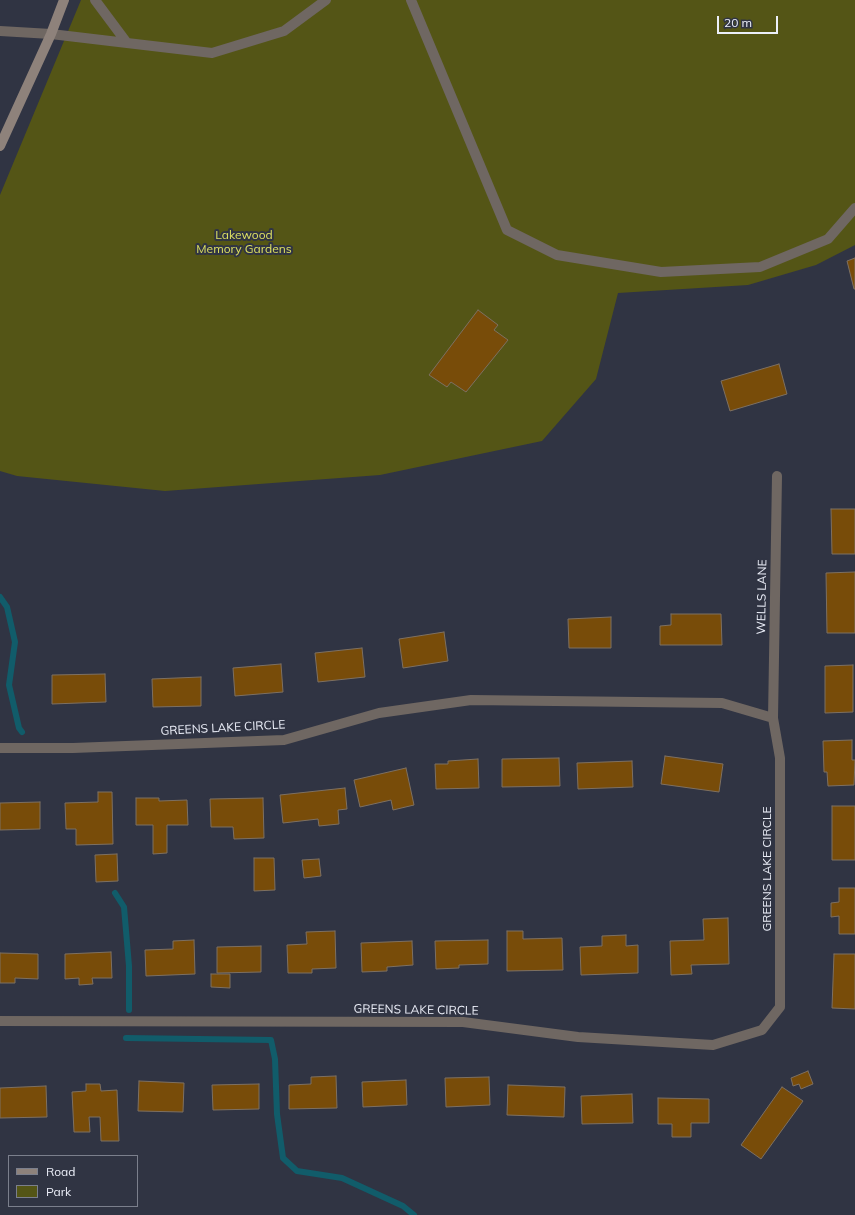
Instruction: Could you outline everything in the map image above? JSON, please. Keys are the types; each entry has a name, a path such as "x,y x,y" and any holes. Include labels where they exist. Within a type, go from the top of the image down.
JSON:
{"street":[{"path":"0,146 51,34 64,0"},
{"path":"96,0 127,43"},
{"path":"0,31 51,34 212,54 284,31 326,0"},
{"path":"411,0 507,230 557,255 661,272 760,267 828,239 855,208"},
{"name":"WELLS LANE","path":"773,718 777,476"},
{"name":"GREENS LAKE CIRCLE","path":"0,748 73,748 284,740 379,714 471,700 722,703 773,718 780,758 780,1007 762,1030 713,1045 578,1037 464,1022 0,1021"}],"green space":[{"name":"Lakewood Memory Gardens","path":"81,0 855,0 855,245 816,265 748,285 618,293 596,379 542,441 380,475 165,491 17,476 0,471 0,195"}],"building":[{"path":"855,258 855,289 854,289 847,261"},
{"path":"478,310 498,325 494,330 508,340 466,392 451,382 447,387 429,375"},
{"path":"779,364 787,394 730,411 721,381"},
{"path":"831,509 855,509 855,554 832,554"},
{"path":"855,572 855,633 827,633 826,573"},
{"path":"671,614 721,614 722,645 660,645 660,626 671,625"},
{"path":"611,617 611,648 569,648 568,619"},
{"path":"444,632 448,661 403,668 399,639"},
{"path":"362,648 365,677 318,682 315,653"},
{"path":"281,664 283,692 235,696 233,668"},
{"path":"853,665 853,712 825,713 825,666"},
{"path":"105,674 106,702 52,704 52,675"},
{"path":"201,677 201,706 153,707 152,679"},
{"path":"852,740 852,760 855,760 854,785 828,786 827,772 824,772 823,741"},
{"path":"665,756 723,764 719,792 661,784"},
{"path":"559,758 560,786 502,787 502,759"},
{"path":"478,759 479,788 436,789 435,764 448,764 448,761"},
{"path":"632,761 633,787 578,789 577,763"},
{"path":"406,768 414,805 393,810 391,800 360,807 354,780"},
{"path":"345,788 347,809 338,810 339,824 319,826 318,819 283,823 280,795"},
{"path":"98,792 112,792 113,844 76,845 76,829 66,829 65,803 98,802"},
{"path":"136,798 159,798 159,801 187,800 188,825 167,825 167,853 153,854 153,825 136,825"},
{"path":"263,798 264,838 234,839 233,827 211,827 210,799"},
{"path":"40,802 40,829 0,830 0,803"},
{"path":"832,806 855,806 855,860 832,860"},
{"path":"117,854 118,881 96,882 95,855"},
{"path":"254,858 274,858 275,890 254,891"},
{"path":"319,859 321,876 304,878 302,860"},
{"path":"839,888 855,888 855,934 839,934 839,916 831,917 831,903 839,902"},
{"path":"728,918 729,964 691,965 692,974 671,975 670,941 704,940 703,919"},
{"path":"335,931 336,968 312,969 312,973 288,973 287,945 307,944 306,932"},
{"path":"507,931 523,931 523,939 562,938 563,970 507,971"},
{"path":"626,935 626,946 638,945 638,973 581,975 580,947 602,946 602,936"},
{"path":"194,940 195,974 146,976 145,950 173,949 173,941"},
{"path":"488,940 488,964 459,965 459,968 436,969 435,941"},
{"path":"412,941 413,965 387,967 387,971 362,972 361,943"},
{"path":"261,946 261,972 217,973 217,947"},
{"path":"111,952 112,978 92,978 93,984 79,985 79,978 65,979 65,954"},
{"path":"0,953 38,954 38,979 15,978 15,983 0,983"},
{"path":"834,954 855,954 855,1009 832,1008"},
{"path":"211,974 230,974 230,988 211,987"},
{"path":"808,1071 813,1084 801,1089 799,1084 793,1086 791,1078"},
{"path":"336,1076 337,1108 289,1109 289,1085 311,1084 311,1077"},
{"path":"489,1077 490,1105 446,1107 445,1078"},
{"path":"406,1080 407,1105 363,1107 362,1082"},
{"path":"139,1081 184,1083 183,1112 138,1111"},
{"path":"86,1084 100,1084 101,1091 117,1090 119,1141 101,1141 100,1117 89,1117 90,1132 74,1132 72,1092 86,1091"},
{"path":"259,1084 259,1109 213,1110 212,1085"},
{"path":"508,1085 565,1087 564,1117 507,1115"},
{"path":"46,1086 47,1117 0,1118 0,1088"},
{"path":"782,1087 803,1101 761,1159 741,1145"},
{"path":"632,1094 633,1123 582,1124 581,1096"},
{"path":"658,1098 709,1099 709,1123 691,1123 691,1137 672,1137 672,1124 658,1124"}],"waterway":[{"path":"0,597 7,607 15,642 9,685 19,728 22,732"},
{"path":"115,893 124,907 129,966 129,1010"},
{"path":"126,1038 271,1040 275,1059 277,1114 283,1158 297,1171 342,1178 403,1206 414,1215"}]}
